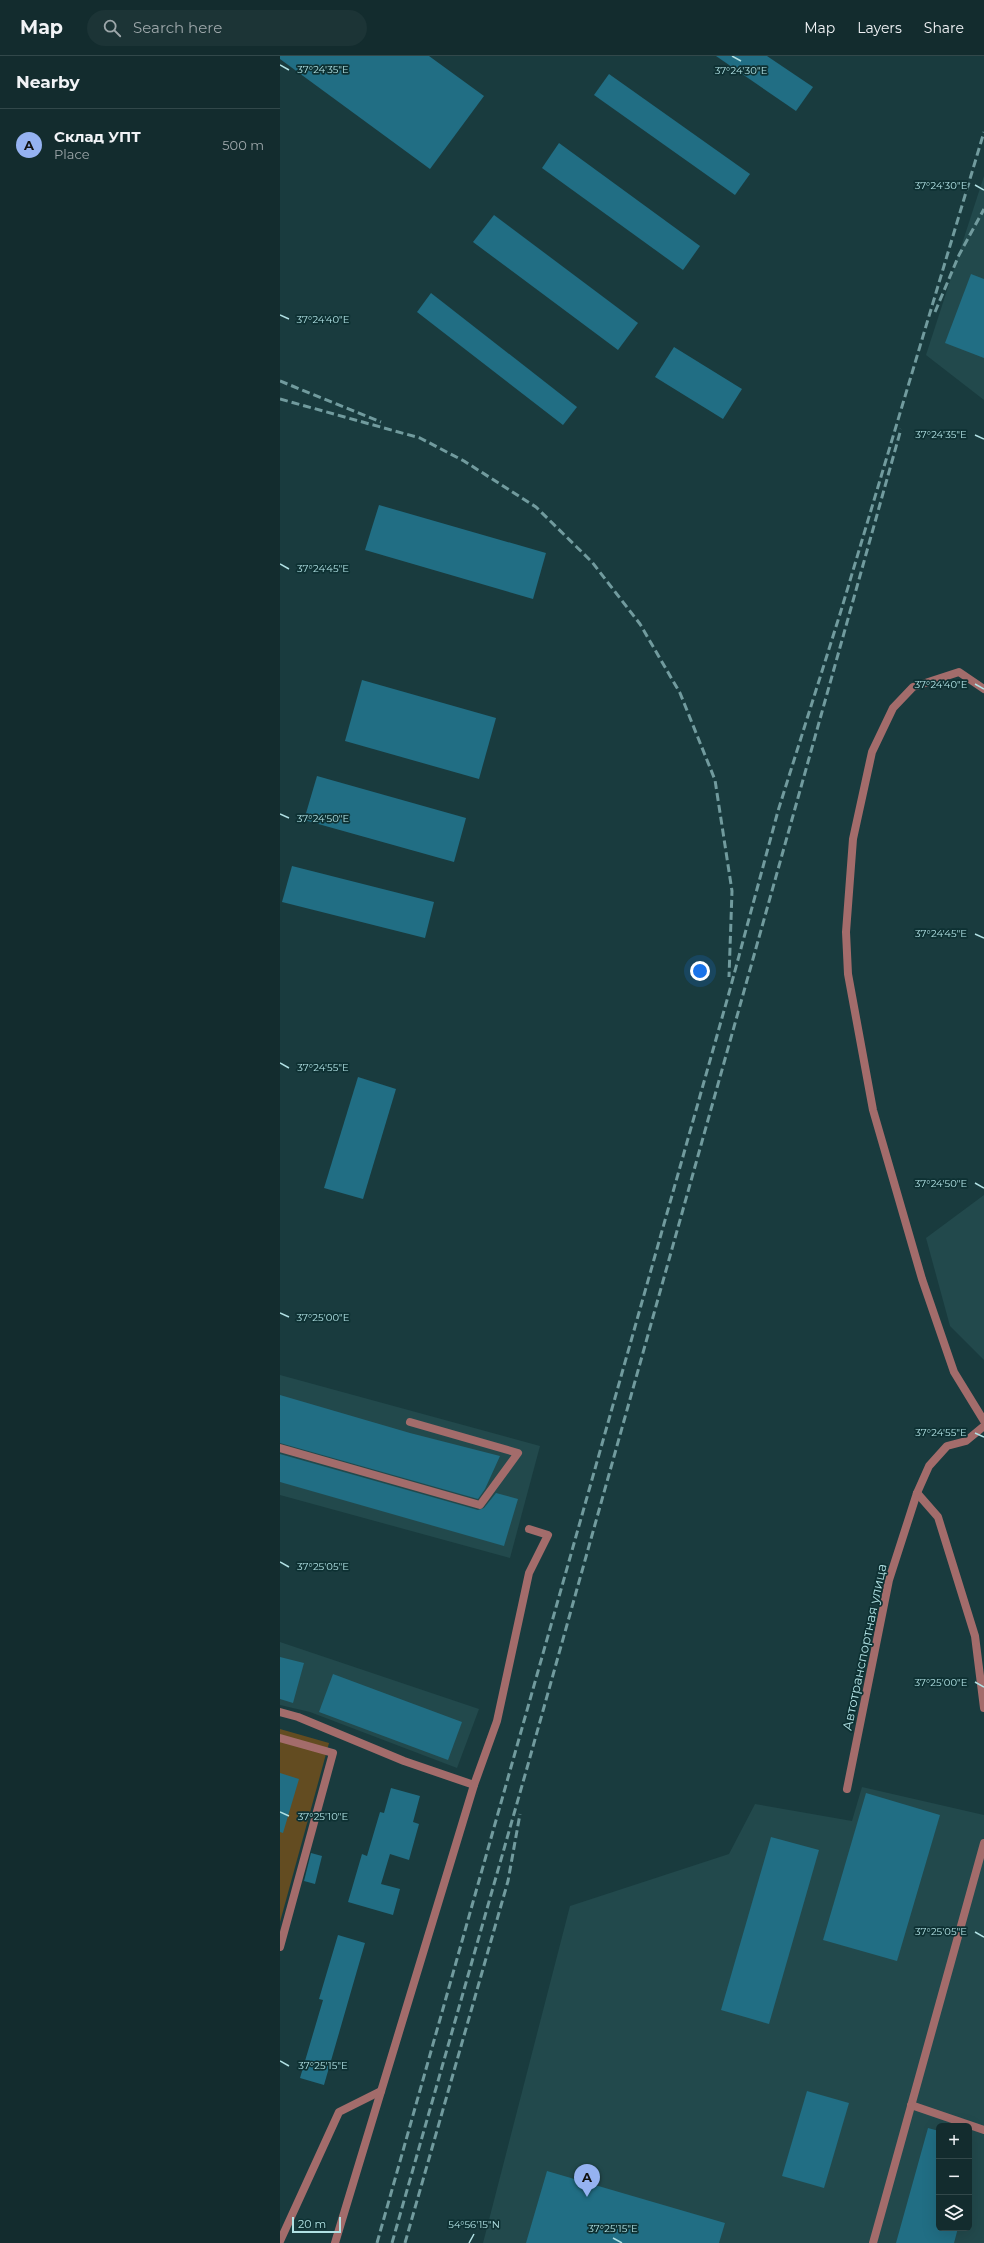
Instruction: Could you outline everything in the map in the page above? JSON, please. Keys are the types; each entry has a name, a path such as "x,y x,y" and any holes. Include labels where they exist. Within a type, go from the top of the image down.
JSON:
{"street":[{"path":"984,690 959,672 913,687 894,708 872,752 854,832 846,932 848,974 873,1110 922,1279 954,1372 984,1421"},
{"path":"280,1448 480,1505 518,1453 410,1422"},
{"name":"Автотранспортная улица","path":"847,1789 889,1580 917,1493 928,1466 947,1446 966,1440 984,1426"},
{"path":"917,1493 938,1517 975,1636 984,1708"},
{"path":"335,2243 474,1784 497,1721 530,1573 548,1535 529,1529"},
{"path":"280,1712 298,1717 404,1761 474,1784"},
{"path":"280,1738 333,1753 280,1947"},
{"path":"873,2243 984,1842"},
{"path":"280,2241 339,2112 381,2090"},
{"path":"911,2105 984,2130"}],"shaded area":[{"path":"984,176 984,400 926,355"},
{"path":"984,1195 984,1360 950,1326 926,1238"},
{"path":"280,1375 540,1446 510,1558 280,1495"},
{"path":"280,1642 479,1709 457,1768 310,1712 280,1705"},
{"path":"280,1729 329,1743 280,1922"},
{"path":"862,1787 984,1815 984,2243 483,2243 570,1906 729,1854 755,1804 852,1821"}],"building":[{"path":"280,56 429,56 484,96 430,169 280,59"},
{"path":"716,56 767,56 813,87 796,111"},
{"path":"609,74 750,174 735,195 594,95"},
{"path":"559,143 700,246 683,270 542,168"},
{"path":"494,215 638,323 618,350 473,242"},
{"path":"971,274 984,279 984,358 945,343"},
{"path":"431,293 577,407 563,425 417,312"},
{"path":"674,347 742,389 723,419 655,377"},
{"path":"379,505 546,553 533,599 365,550"},
{"path":"362,680 496,718 479,779 345,741"},
{"path":"317,776 466,818 454,862 304,820"},
{"path":"292,866 434,902 425,938 282,902"},
{"path":"358,1077 396,1089 363,1199 324,1188"},
{"path":"280,1395 410,1433 500,1456 485,1489 478,1499 280,1443"},
{"path":"280,1454 478,1510 484,1508 496,1493 518,1499 504,1546 280,1482"},
{"path":"280,1657 304,1663 293,1703 280,1699"},
{"path":"333,1674 462,1722 448,1760 319,1712"},
{"path":"280,1773 299,1779 283,1833 280,1832"},
{"path":"391,1788 420,1796 413,1822 419,1824 409,1860 390,1854 381,1884 400,1889 393,1915 348,1902 362,1854 367,1856 380,1812 384,1813"},
{"path":"866,1793 940,1815 897,1961 823,1940"},
{"path":"771,1837 819,1850 769,2024 721,2010"},
{"path":"311,1853 322,1856 315,1884 304,1881"},
{"path":"338,1935 365,1943 324,2085 300,2078 323,2000 319,1999"},
{"path":"807,2091 849,2103 824,2188 782,2176"},
{"path":"928,2128 936,2130 936,2231 957,2231 954,2243 896,2243"},
{"path":"547,2171 725,2223 719,2243 526,2243"}],"railway":[{"path":"377,2243 729,993 778,811 840,614 984,132"},
{"path":"935,312 959,255 984,209"},
{"path":"280,381 381,422"},
{"path":"280,399 420,438 464,461 536,507 592,562 640,624 680,693 715,780 732,891 729,977"},
{"path":"392,2243 527,1768 901,429"},
{"path":"405,2243 508,1881 520,1814"}],"place":[{"name":"Склад УПТ","path":"587,2197"}]}
